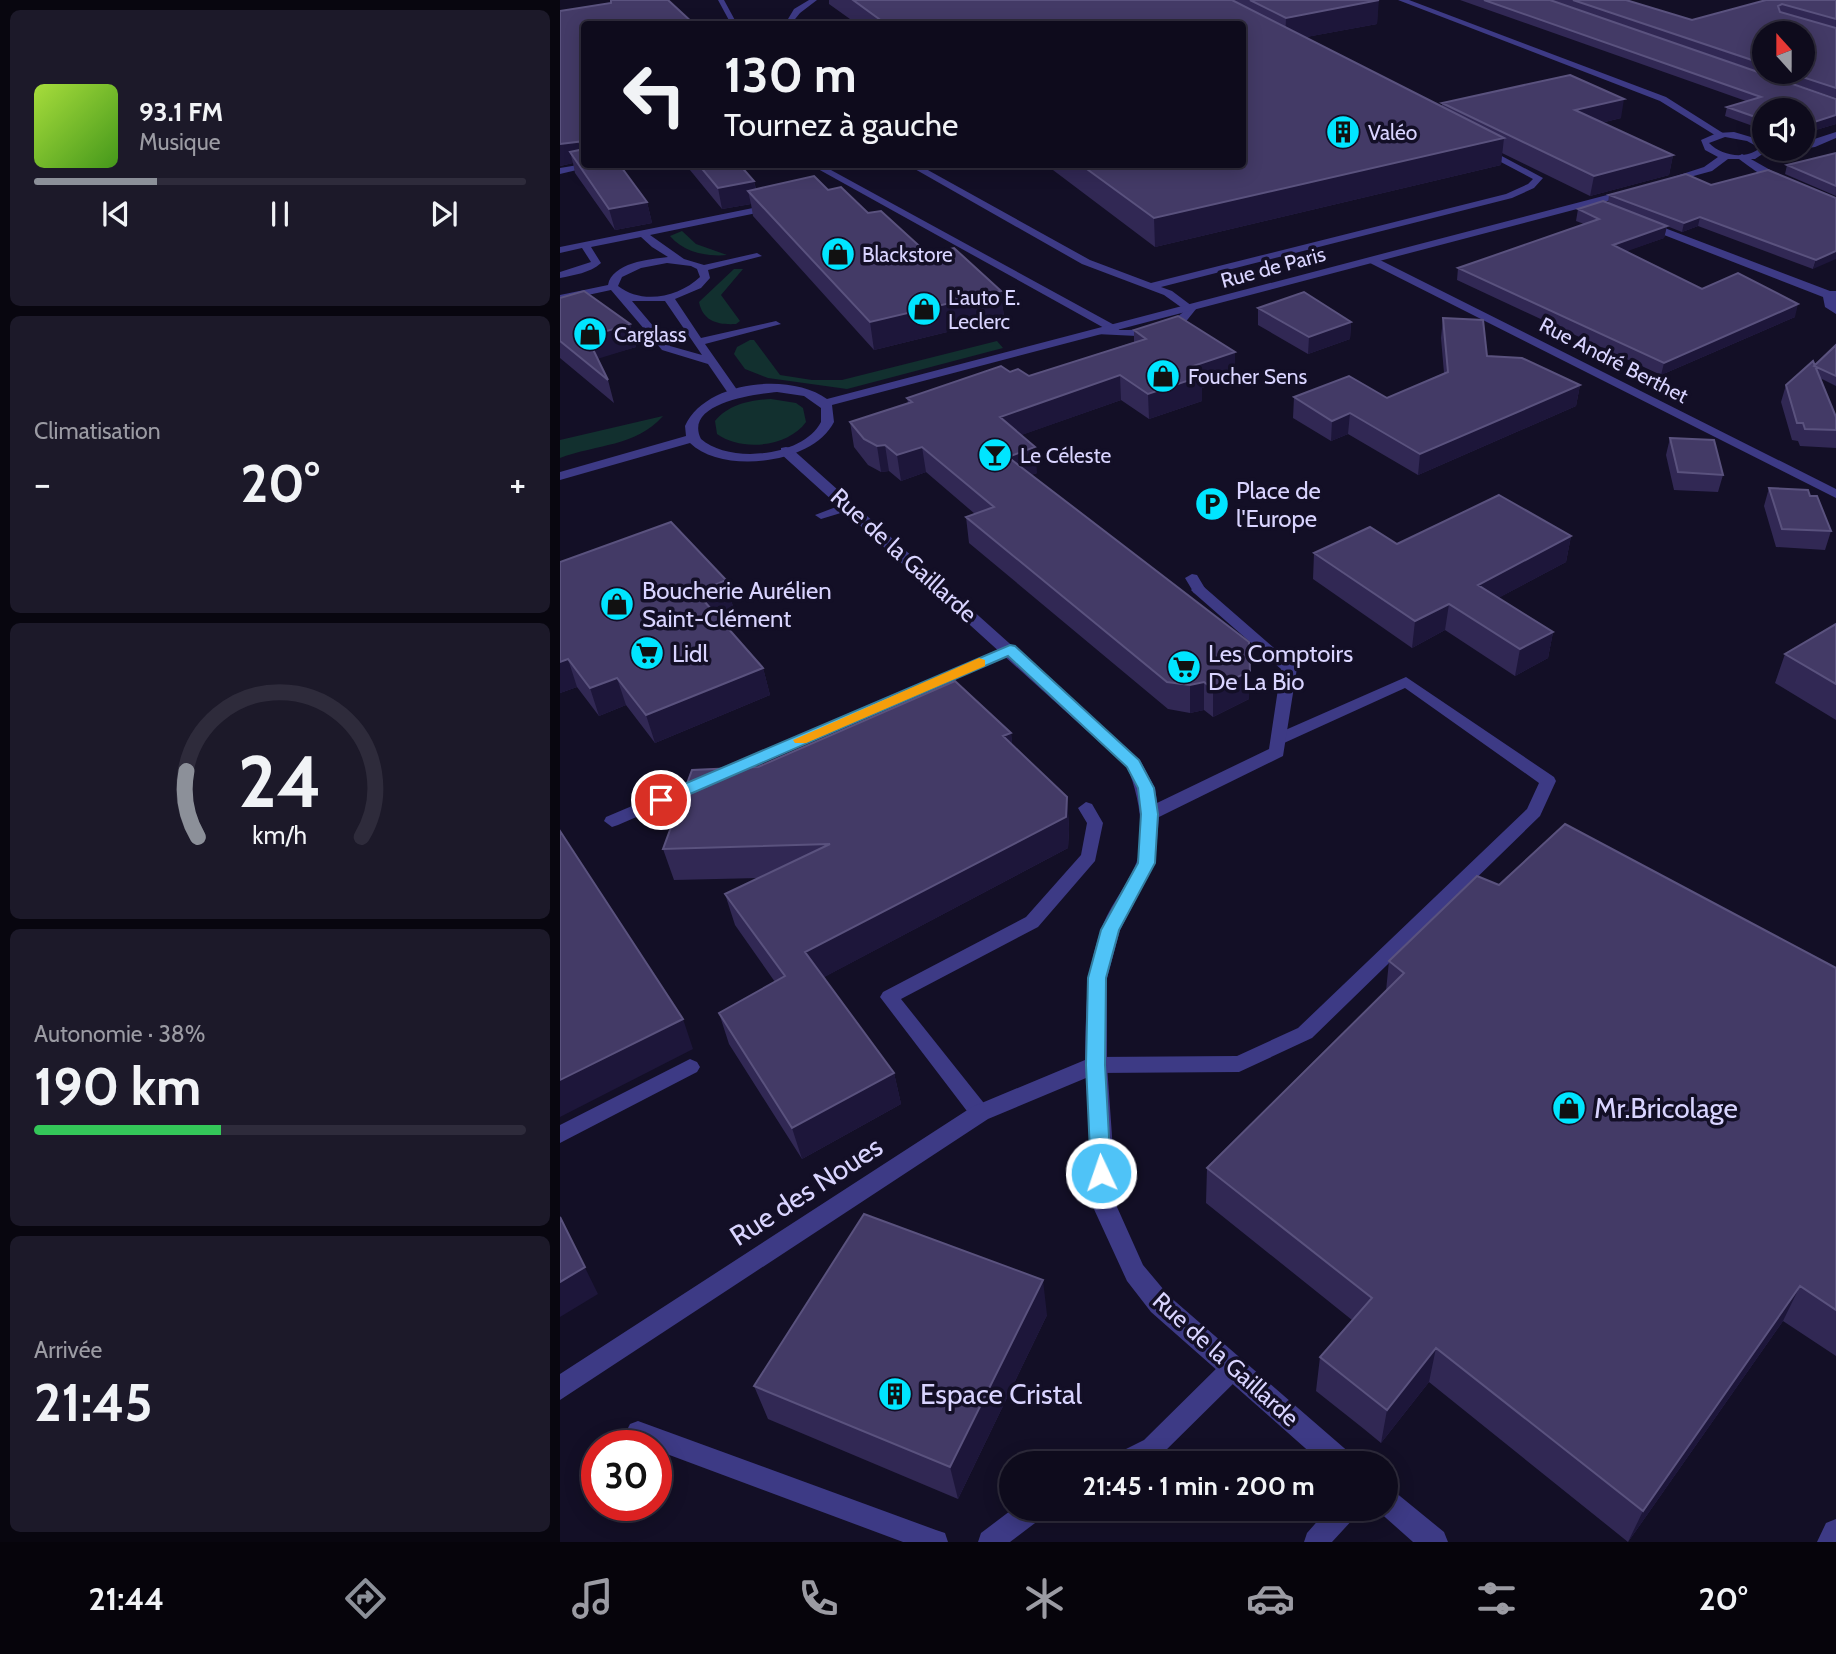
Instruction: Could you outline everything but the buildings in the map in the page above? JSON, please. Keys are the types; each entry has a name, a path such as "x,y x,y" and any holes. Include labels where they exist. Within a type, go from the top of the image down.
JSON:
{"street":[{"path":"1402,0 1663,99 1721,135"},
{"path":"1752,140 1721,135 1706,139 1704,146 1726,156 1752,156"},
{"path":"1815,144 1836,135"},
{"name":"Rue de Paris","path":"825,403 1653,186 1708,169 1726,156"},
{"path":"1742,157 1759,169 1793,185"},
{"path":"1589,202 1616,213"},
{"path":"1628,218 1833,295 1829,304 1836,310"},
{"name":"Rue André Berthet","path":"1374,261 1836,494"},
{"path":"777,388 797,390 825,403 830,412 829,423 821,434 786,452 763,456 729,456 702,448 692,439 690,429 693,419 702,409 734,394 777,388"},
{"path":"560,476 692,439"},
{"name":"Rue de la Gaillarde","path":"786,452 1010,650 1134,764 1146,788 1150,814 1146,863 1110,930 1097,978 1096,1065 1105,1207 1135,1273 1160,1304 1328,1451"},
{"path":"1150,814 1277,752 1289,668 1196,584"},
{"name":"Rue des Noues","path":"560,1388 980,1113 1096,1065"},
{"path":"1398,1511 1434,1542"},
{"path":"1831,1542 1836,1533"}],"lane":[{"path":"721,0 732,21"},
{"path":"790,21 797,11 814,0"},
{"path":"1151,286 1509,196 1531,186 1538,178 1476,146"},
{"path":"560,172 581,168"},
{"path":"820,168 1114,329"},
{"path":"917,168 1086,262 1168,293 1191,309 1180,322 1133,334 1100,332"},
{"path":"560,250 768,208"},
{"path":"643,233 641,256 618,275 617,290 666,348 711,361"},
{"path":"643,233 655,246 681,261"},
{"path":"560,275 589,268 596,263 584,245"},
{"path":"641,256 681,261 702,268 757,256"},
{"path":"560,298 617,290 640,299 668,297 700,284 705,278 702,268"},
{"path":"668,297 734,394"},
{"path":"698,342 776,324"},
{"path":"821,515 849,506"},
{"path":"612,821 1010,650"},
{"path":"1096,1065 1239,1064 1304,1033 1534,812 1548,781 1406,682 1279,739"},
{"path":"980,1113 889,997 1032,922 1089,857 1095,823 1086,808"},
{"path":"560,1135 690,1067"},
{"path":"1146,1451 1233,1368"},
{"path":"672,1445 936,1542"},
{"path":"990,1542 1017,1521"},
{"path":"1316,1542 1335,1521"}],"green space":[{"path":"682,231 696,244 727,255 688,250 670,236"},
{"path":"734,269 743,269 721,295 740,321 736,324 718,323 704,314 699,302"},
{"path":"754,340 780,375 812,380 842,380 997,341 1003,348 847,389 768,378 745,369 734,354 737,347"},
{"path":"771,399 796,403 803,408 806,422 788,437 764,444 739,443 717,434 715,421 733,407"},
{"path":"663,416 640,434 628,439 560,458 560,440"}],"slow traffic":[{"path":"801,740 979,663"}],"place":[{"name":"Valéo","path":"1343,132"},
{"name":"Blackstore","path":"838,254"},
{"name":"L'auto E. Leclerc","path":"924,309"},
{"name":"Carglass","path":"590,334"},
{"name":"Foucher Sens","path":"1163,376"},
{"name":"Le Céleste","path":"995,455"},
{"name":"Place de l'Europe","path":"1212,504"},
{"name":"Boucherie Aurélien Saint-Clément","path":"617,604"},
{"name":"Lidl","path":"647,653"},
{"name":"Les Comptoirs De La Bio","path":"1184,667"},
{"name":"Mr.Bricolage","path":"1569,1108"},
{"name":"Espace Cristal","path":"895,1394"}],"route":[{"path":"661,800 1010,650 1134,764 1146,788 1150,814 1146,863 1110,930 1097,978 1096,1065 1101,1173"}]}
